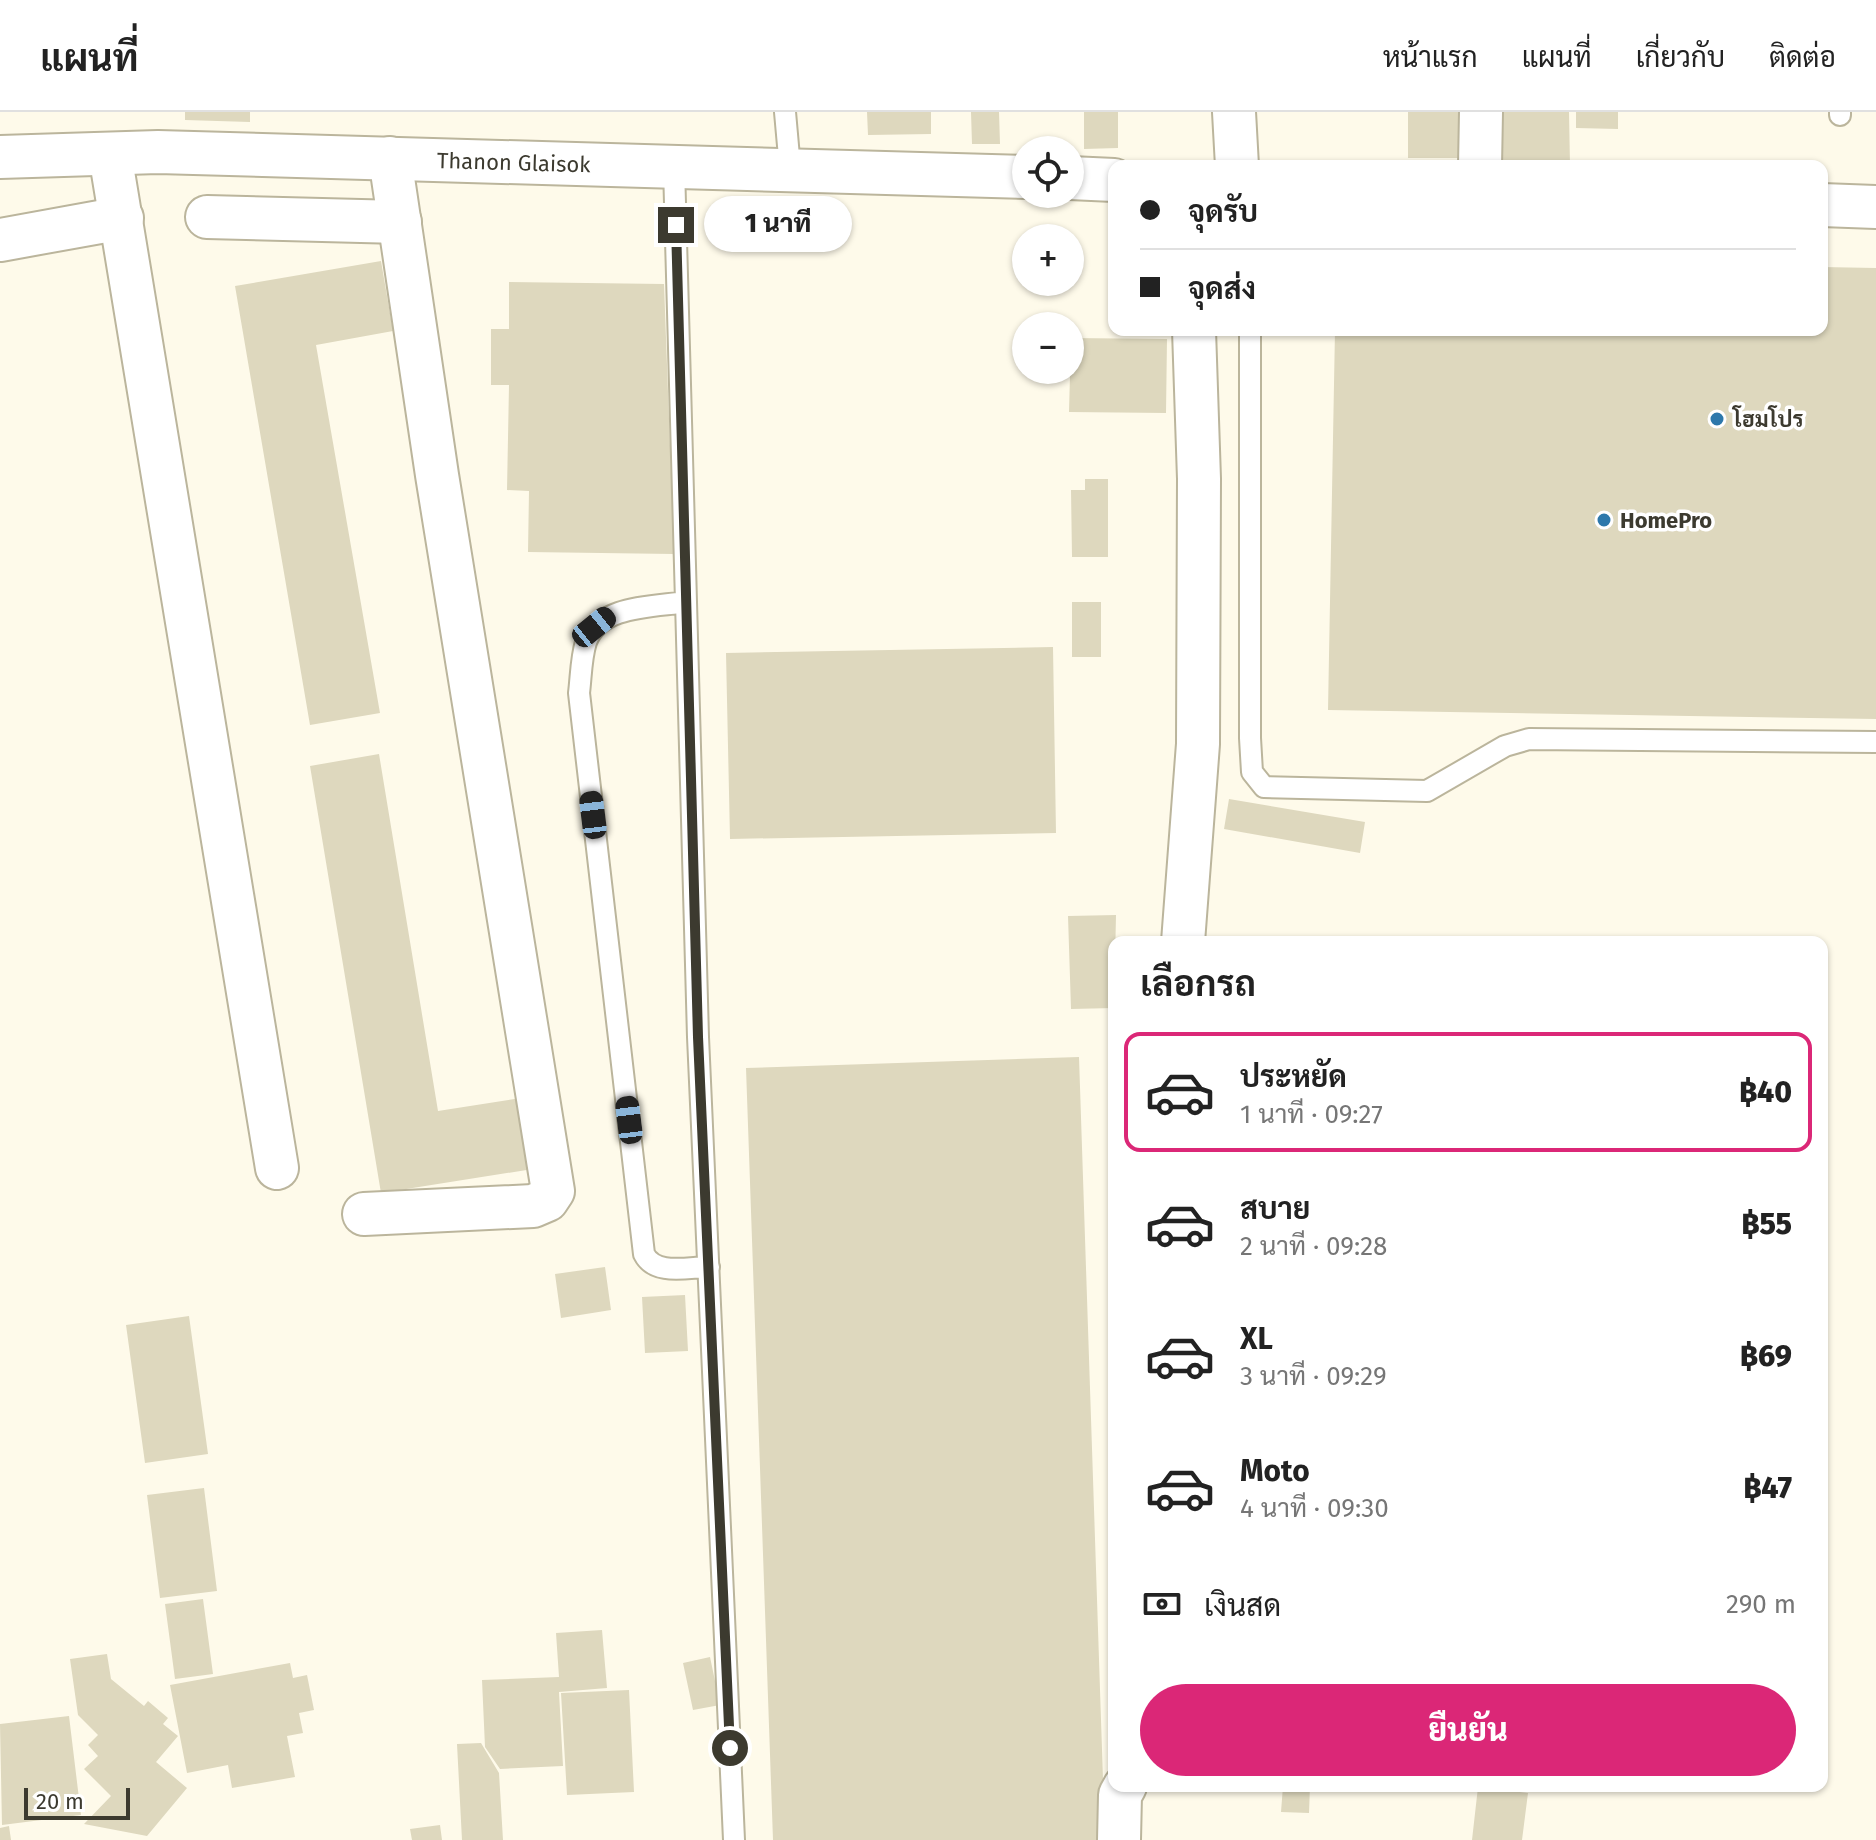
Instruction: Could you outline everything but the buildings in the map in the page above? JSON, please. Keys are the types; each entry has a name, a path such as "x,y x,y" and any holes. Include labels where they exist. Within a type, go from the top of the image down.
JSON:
{"street":[{"path":"1234,112 1237,160"},
{"path":"1480,160 1481,112"},
{"name":"Thanon Glaisok","path":"0,157 110,154 390,158 1012,176"},
{"path":"110,154 277,1168"},
{"path":"364,1214 533,1206 547,1200 553,1191 390,158"},
{"path":"1084,179 1108,180"},
{"path":"1828,205 1876,207"},
{"path":"207,217 400,222"},
{"path":"0,240 122,218"},
{"path":"1183,936 1198,744 1199,479 1194,336"},
{"path":"1119,1840 1122,1792"}],"lane":[{"path":"785,112 790,168"},
{"path":"674,167 698,1037 734,1840"},
{"path":"1250,336 1250,738 1252,772 1264,787 1427,791 1505,746 1529,739 1876,742"},
{"path":"686,602 609,615 594,627 586,643 579,693 644,1254 647,1261 661,1268 709,1267"}],"place":[{"name":"โฮมโปร","path":"1717,419"},
{"name":"HomePro","path":"1604,520"}],"route":[{"path":"676,225 698,1037 730,1748"}]}
